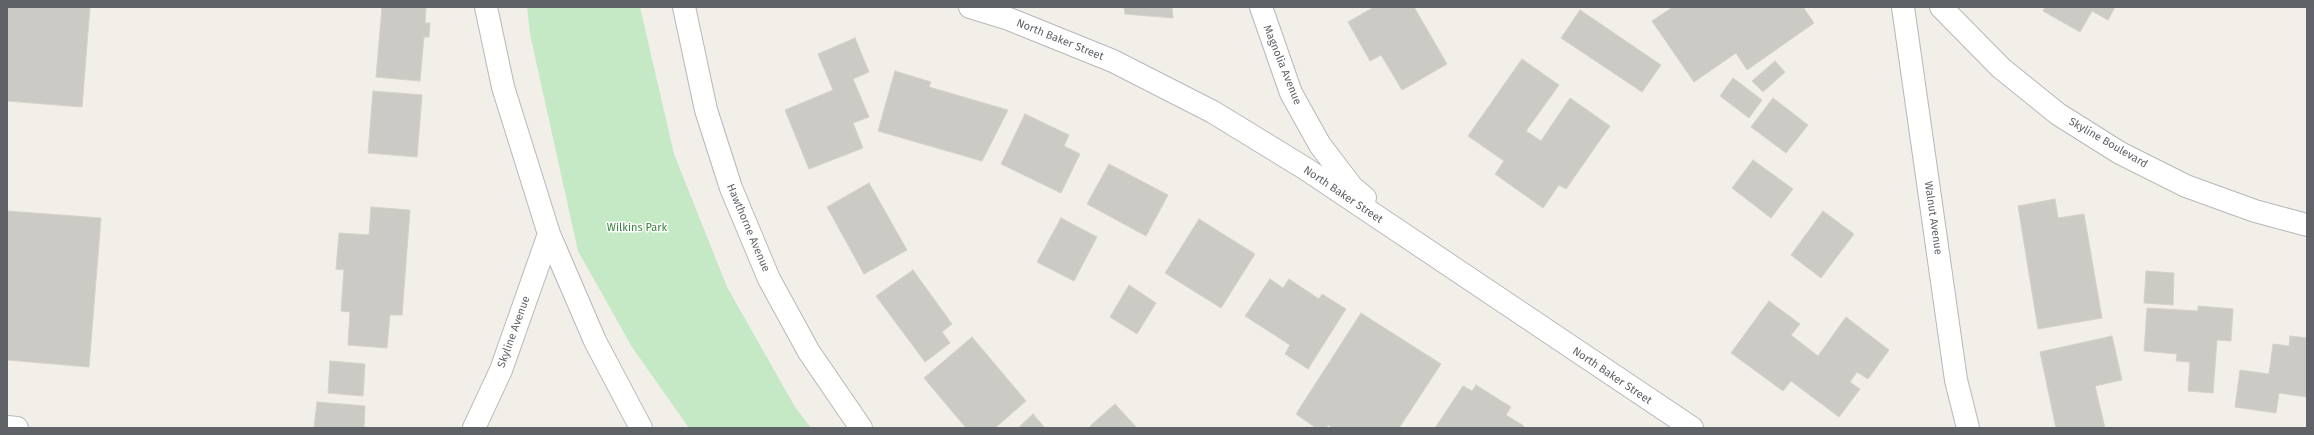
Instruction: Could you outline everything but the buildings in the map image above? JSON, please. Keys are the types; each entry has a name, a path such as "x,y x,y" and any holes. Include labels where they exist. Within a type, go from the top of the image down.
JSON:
{"street":[{"path":"486,7 503,87 549,234 595,341 641,428"},
{"name":"Hawthorne Avenue","path":"684,7 706,110 731,188 770,279 809,352 861,428"},
{"name":"North Baker Street","path":"970,7 1008,19 1113,61 1213,112 1306,169 1692,428"},
{"name":"Magnolia Avenue","path":"1261,7 1291,93 1320,145 1352,187 1419,246"},
{"name":"Walnut Avenue","path":"1903,7 1956,380 1968,428"},
{"name":"Skyline Boulevard","path":"1941,7 2001,68 2058,114 2120,153 2186,186 2255,211 2307,225"},
{"name":"Skyline Avenue","path":"474,428 501,370 549,234"},
{"path":"7,427 17,428"}],"green space":[{"name":"Wilkins Park","path":"527,7 640,7 674,154 727,287 795,407 811,428 689,428 632,347 578,251 530,34"}]}
